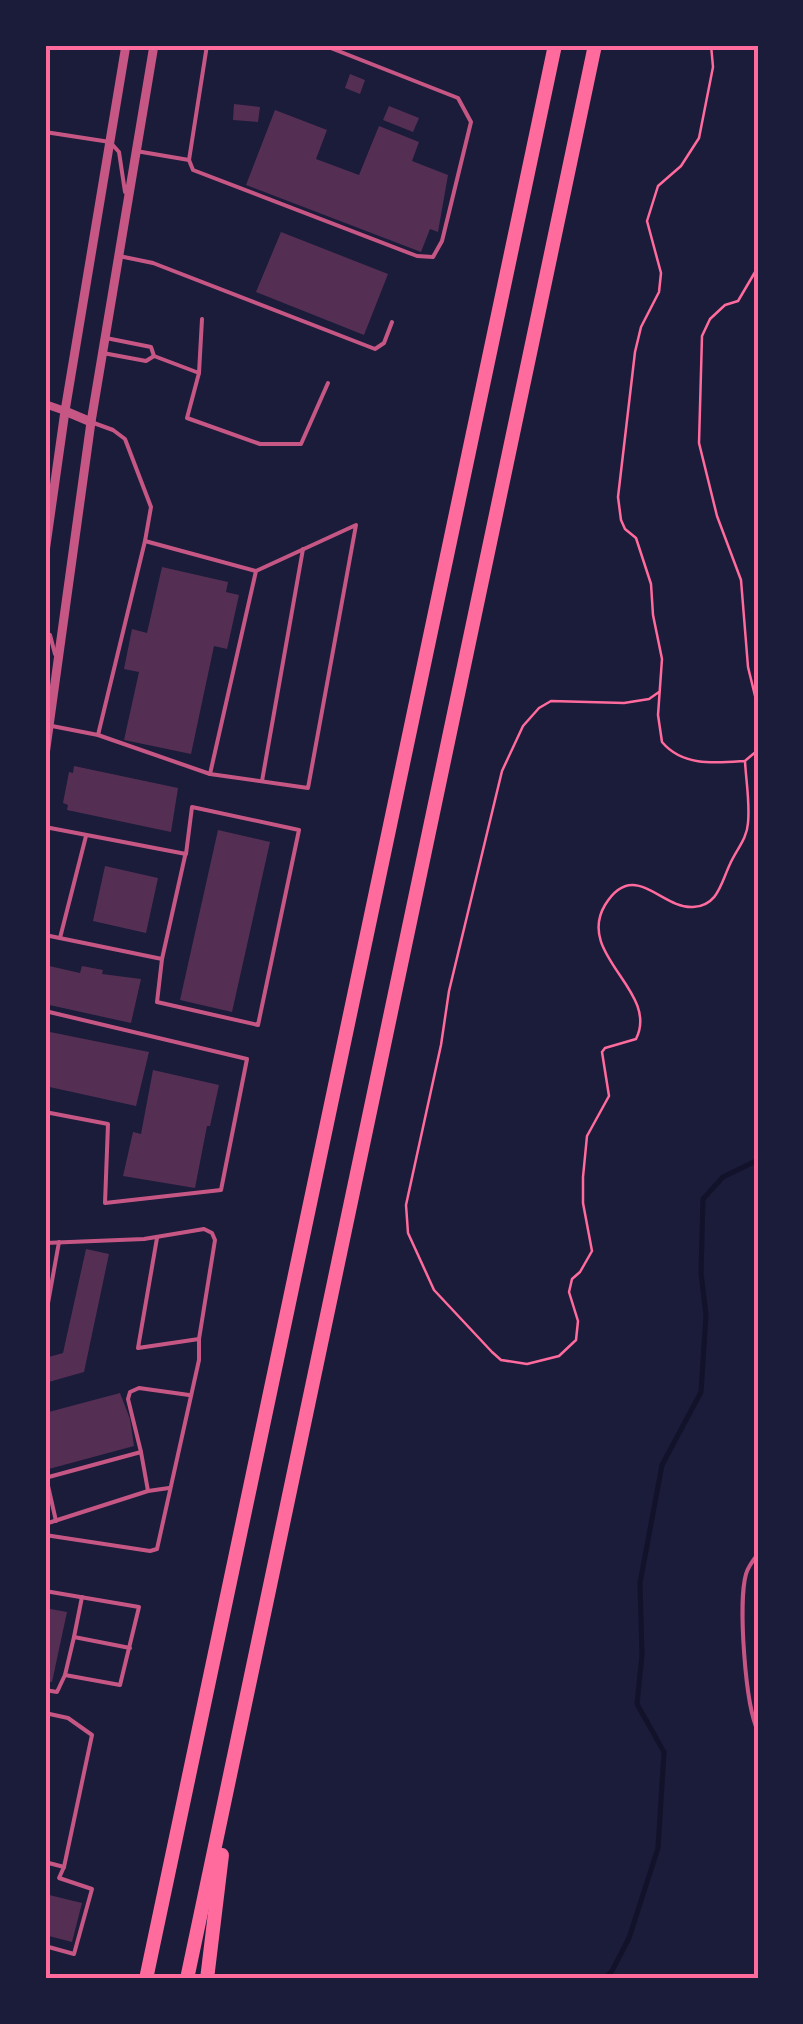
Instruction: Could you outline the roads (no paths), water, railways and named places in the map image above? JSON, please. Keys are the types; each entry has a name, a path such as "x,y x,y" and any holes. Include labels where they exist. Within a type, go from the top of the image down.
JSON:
{"highway":[{"path":"144,1979 555,45"},
{"path":"187,1979 594,45"},
{"path":"207,1979 232,1770"}],"street":[{"path":"45,552 64,411 126,45"},
{"path":"45,755 91,422 154,45"},
{"path":"45,404 91,422"}],"lane":[{"path":"207,45 189,160 194,170 417,256 433,258 442,241 471,122 458,98 323,45"},
{"path":"45,132 110,142 119,152 127,207"},
{"path":"136,151 189,160"},
{"path":"119,256 153,263 375,349 384,343 392,322"},
{"path":"202,320 198,373 187,418 260,444 301,444 328,384"},
{"path":"105,338 151,347 154,356"},
{"path":"103,353 146,361 154,356"},
{"path":"154,356 198,373"},
{"path":"91,422 126,439 151,508 98,736"},
{"path":"49,726 98,736 210,774 308,788 356,526 256,570 145,540"},
{"path":"261,783 303,549"},
{"path":"210,774 256,570"},
{"path":"45,632 50,635 57,659"},
{"path":"192,807 299,830 258,1025 157,1002 162,959 186,854 192,807"},
{"path":"45,827 186,854"},
{"path":"60,938 86,834"},
{"path":"45,935 162,959"},
{"path":"45,1011 247,1059 221,1190 105,1203 108,1124 45,1112"},
{"path":"45,1243 157,1238 204,1229 215,1240 199,1360 157,1549 45,1535"},
{"path":"157,1238 138,1348 199,1339"},
{"path":"45,1320 59,1242"},
{"path":"148,1490 128,1399 130,1392 139,1388 189,1395"},
{"path":"56,1521 45,1478 141,1452"},
{"path":"45,1524 148,1490 169,1488"},
{"path":"758,1554 746,1574 744,1595 748,1696 758,1731"},
{"path":"45,1591 140,1608 120,1685 65,1675"},
{"path":"45,1690 57,1692 65,1675 82,1597"},
{"path":"74,1637 130,1648"},
{"path":"45,1713 68,1718 92,1735 59,1878 92,1889 74,1954 45,1946"},
{"path":"45,1862 64,1867"}],"waterway":[{"path":"604,1979 629,1938 658,1848 664,1752 637,1704 642,1655 640,1583 662,1465 701,1392 706,1315 701,1273 703,1199 723,1177 758,1160"}]}
